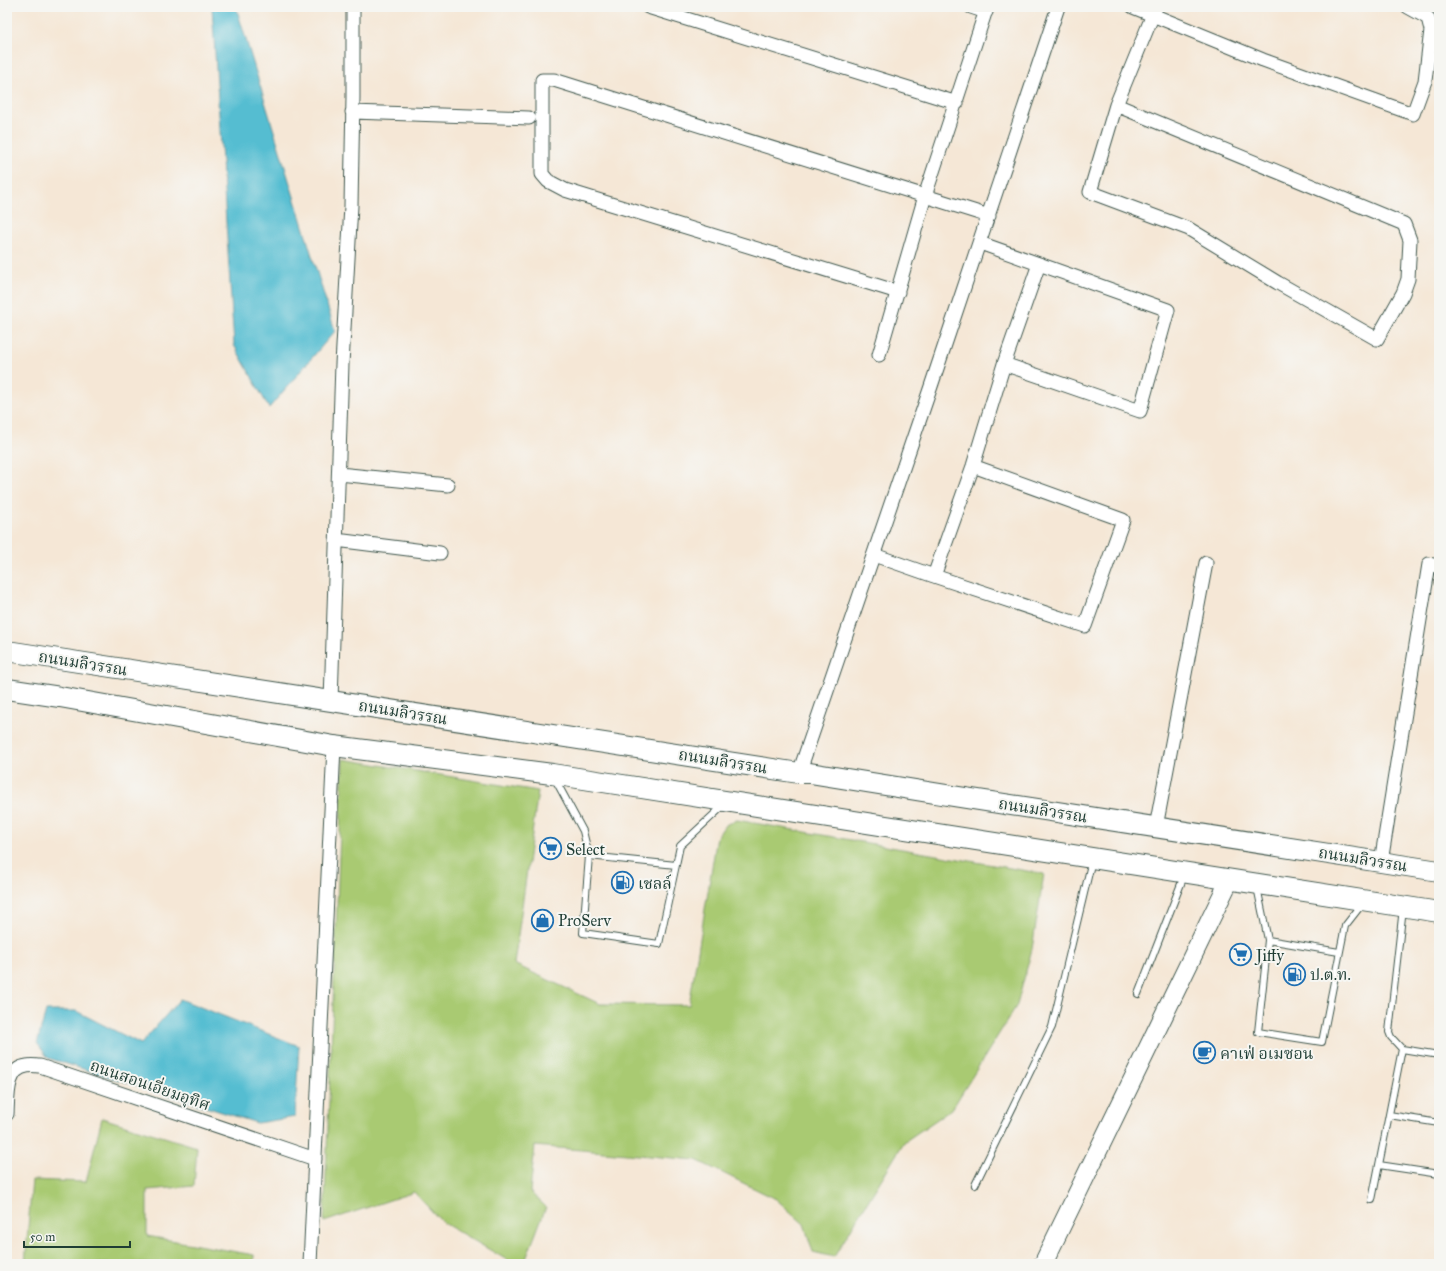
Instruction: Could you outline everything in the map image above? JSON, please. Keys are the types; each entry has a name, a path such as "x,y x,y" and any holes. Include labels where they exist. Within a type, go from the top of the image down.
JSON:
{"main road":[{"name":"ถนนมลิวรรณ","path":"7,651 810,773 1439,871"},
{"path":"7,689 60,697 334,746 552,774 1439,912"}],"street":[{"path":"331,701 342,364 351,206 353,7"},
{"path":"648,7 957,103"},
{"path":"879,355 925,196 957,103 986,9 971,7"},
{"path":"798,772 874,555 1058,7"},
{"path":"1133,7 1155,11 1263,60 1413,114 1425,81 1431,30 1428,18 1408,7"},
{"path":"1116,106 1404,224 1410,240 1408,279 1403,293 1377,339 1278,283 1189,229 1090,192 1116,106 1155,11"},
{"path":"898,292 565,190 548,181 542,174 542,80 554,80 989,216"},
{"path":"352,112 529,118"},
{"path":"980,243 1168,310 1140,411 1004,364"},
{"path":"934,576 973,466 1004,364 1039,264"},
{"path":"874,555 1085,626 1123,520 973,466"},
{"path":"339,474 448,485"},
{"path":"336,540 440,553"},
{"path":"1156,827 1206,562"},
{"path":"1381,862 1429,564 1439,566"},
{"path":"310,1264 334,746"},
{"path":"1043,1264 1230,879"},
{"name":"ถนนสอนเอี่ยมอุทิศ","path":"7,1114 12,1077 17,1070 27,1066 40,1066 315,1159"}],"lane":[{"path":"552,774 582,831 589,856 582,933 659,944 680,846 728,801"},
{"path":"589,856 676,865"},
{"path":"974,1185 1052,1027 1092,858"},
{"path":"1138,994 1186,873"},
{"path":"1256,884 1268,940 1258,1032 1322,1042 1345,926 1364,900"},
{"path":"1403,907 1389,1032 1391,1037 1402,1049 1439,1055"},
{"path":"1268,940 1339,952"},
{"path":"1372,1200 1402,1049"},
{"path":"1389,1115 1439,1123"},
{"path":"1379,1165 1439,1174"}],"green space":[{"path":"343,759 538,791 514,964 600,1004 689,1005 717,837 725,825 737,820 1044,874 1032,949 1017,1005 952,1109 904,1142 834,1257 813,1252 804,1224 776,1199 696,1160 535,1146 530,1192 546,1207 524,1264 514,1264 442,1222 414,1192 324,1222"},
{"path":"102,1118 197,1147 194,1186 147,1190 147,1236 254,1255 254,1264 25,1264 32,1180 86,1182"}],"water":[{"path":"212,7 237,7 335,331 269,408 234,345"},
{"path":"180,999 299,1046 295,1117 257,1123 48,1058 37,1043 46,1011 76,1011 141,1044"}],"place":[{"name":"Select","path":"550,849"},
{"name":"เชลล์","path":"623,883"},
{"name":"ProServ","path":"542,920"},
{"name":"Jiffy","path":"1241,955"},
{"name":"ป.ต.ท.","path":"1295,974"},
{"name":"คาเฟ่ อเมซอน","path":"1205,1053"}]}
